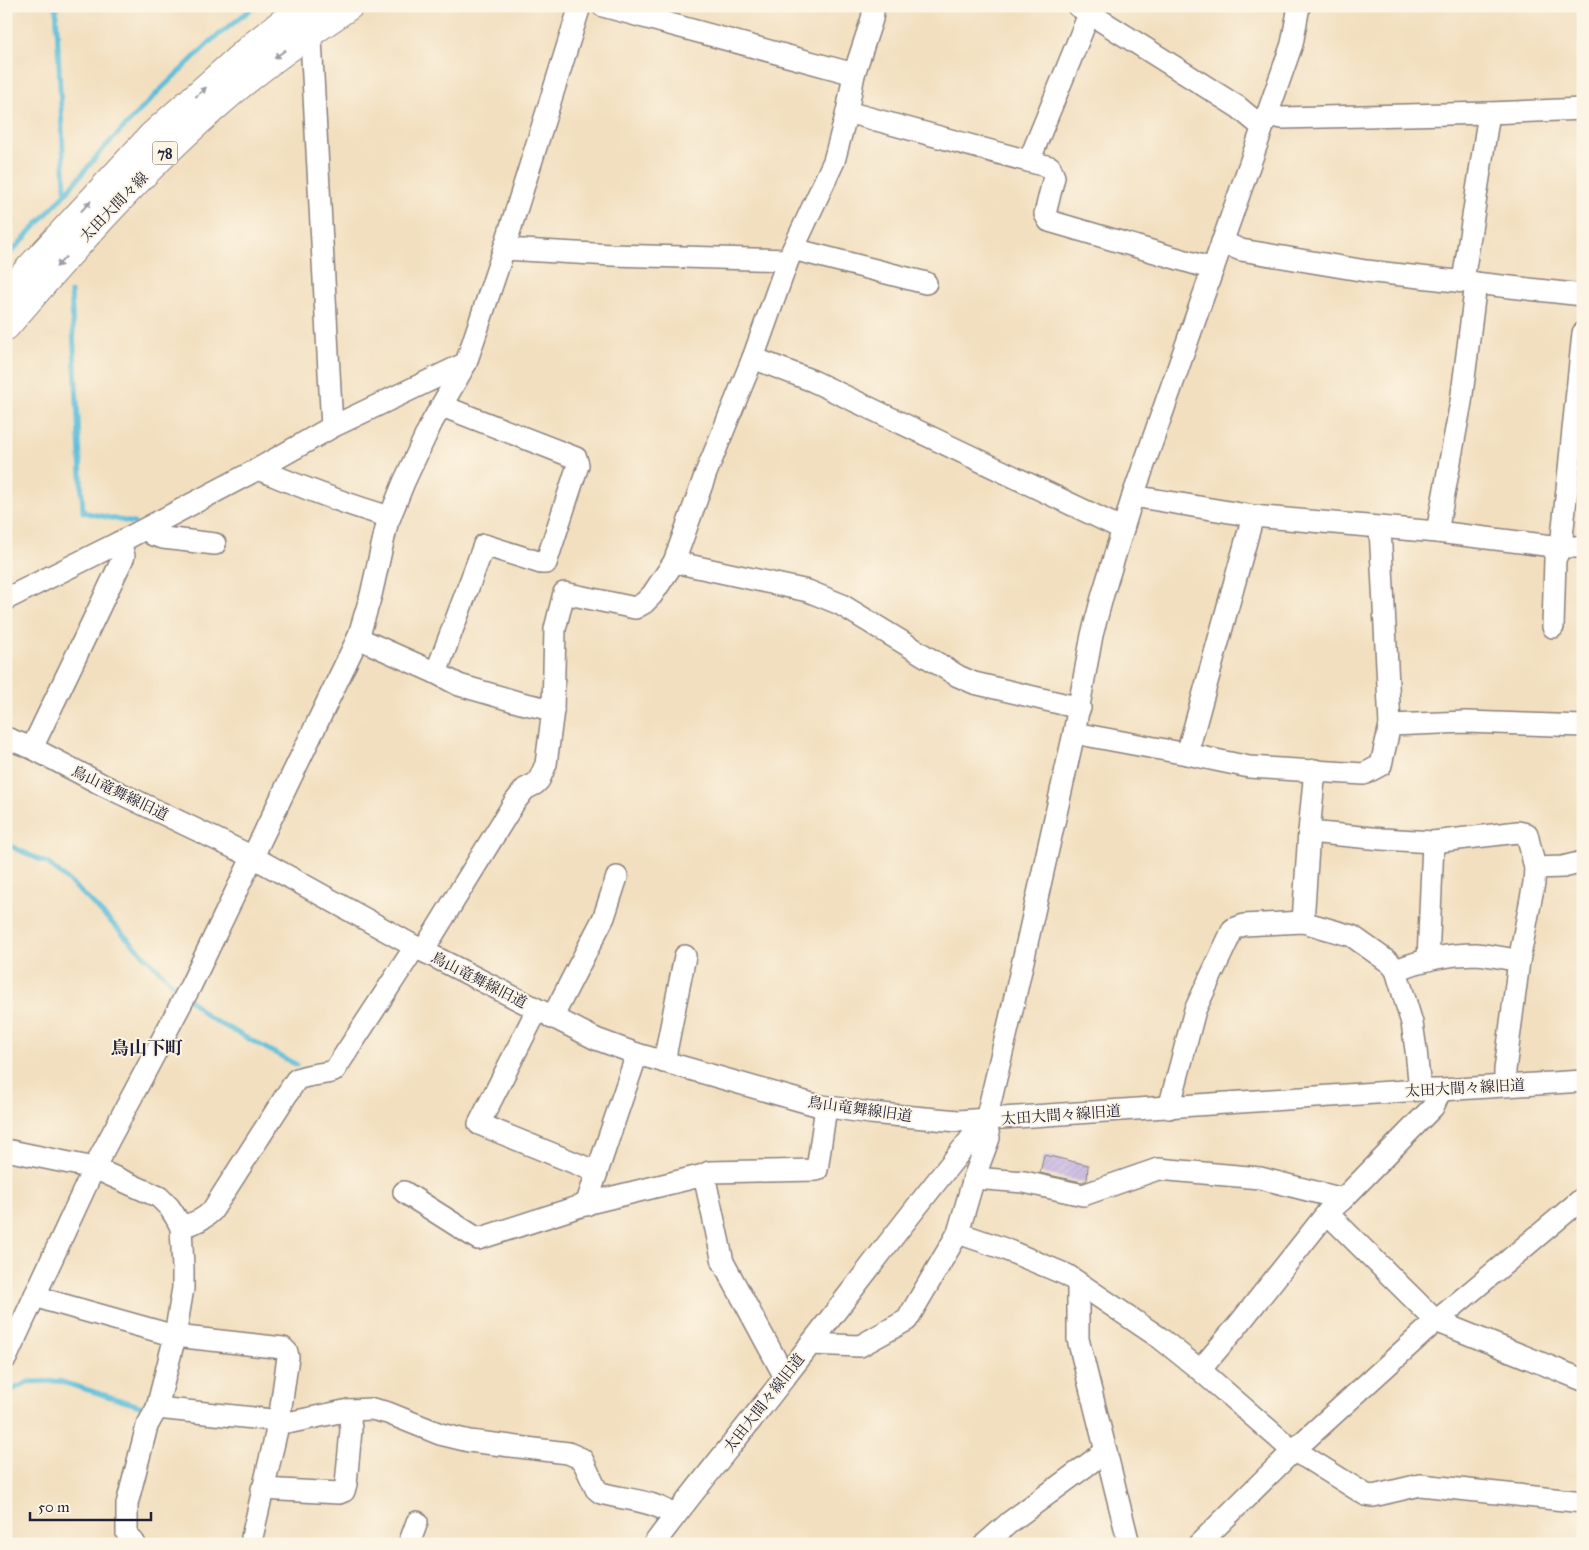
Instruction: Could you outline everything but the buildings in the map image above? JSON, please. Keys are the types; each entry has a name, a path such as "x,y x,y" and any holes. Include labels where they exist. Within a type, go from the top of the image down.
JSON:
{"main road":[{"name":"太田大間々線","path":"6,294 152,136 254,45 304,6"},
{"name":"太田大間々線","path":"6,326 109,210 170,148 227,95 349,6"}],"street":[{"path":"309,6 332,427"},
{"path":"6,1358 94,1168 190,987 358,638 390,517 432,422 466,363 504,249 580,6"},
{"path":"603,6 854,74"},
{"path":"180,1227 197,1222 212,1211 296,1080 302,1076 326,1074 334,1071 419,949 514,803 525,789 539,780 546,764 553,710 555,629 564,593 635,608 652,595 674,562 790,254 834,161 847,112 854,74 872,19 874,6"},
{"path":"810,1344 860,1346 907,1320 958,1233 988,1138 986,1120 1080,708 1092,635 1133,496 1292,44 1299,6"},
{"path":"1084,10 1238,107 1256,122 1282,118 1490,114 1583,109"},
{"path":"1029,161 1085,24 1084,10"},
{"path":"847,112 1050,167 1054,177 1045,214 1049,220 1213,268"},
{"path":"1437,532 1461,402 1470,282 1490,114"},
{"path":"1222,242 1241,250 1366,271 1583,295"},
{"path":"504,249 622,256 790,254 926,283"},
{"path":"1552,627 1555,559 1561,547 1583,333"},
{"path":"752,358 813,381 1123,529"},
{"path":"6,599 148,528 332,427 466,363"},
{"path":"436,673 484,545 541,563 546,562 578,465 576,458 442,406"},
{"path":"258,469 300,487 390,517"},
{"path":"1133,496 1253,516 1437,532 1561,547 1583,547"},
{"path":"1187,754 1253,516"},
{"path":"148,528 153,535 163,538 215,544"},
{"path":"1074,733 1249,767 1364,774 1381,765 1390,725 1380,528"},
{"path":"32,748 124,556 120,542"},
{"path":"674,562 808,591 840,604 966,680 1080,708"},
{"path":"358,638 459,685 553,710"},
{"path":"1390,725 1466,722 1583,726"},
{"name":"鳥山竜舞線旧道","path":"6,738 32,748 254,857 419,949 596,1039 637,1054 816,1105 870,1113 958,1121 986,1120"},
{"path":"1303,922 1315,770"},
{"path":"1309,832 1433,842 1518,832 1527,834 1535,868 1534,883 1519,961 1505,1070 1505,1085"},
{"path":"1428,960 1433,842"},
{"path":"1535,868 1564,867 1583,862"},
{"path":"597,1172 479,1124 604,917 617,877"},
{"path":"1169,1108 1196,1010 1232,929 1244,925 1303,922 1352,936 1390,962 1398,977 1412,1023 1420,1090"},
{"path":"1398,977 1428,960 1443,957 1477,954 1519,961"},
{"path":"664,1062 685,956"},
{"path":"586,1205 637,1054"},
{"name":"太田大間々線旧道","path":"654,1544 900,1227 986,1120 1420,1090 1583,1081"},
{"path":"1200,1370 1335,1206 1433,1107 1441,1090"},
{"path":"404,1192 478,1239 586,1205 704,1176 709,1172 817,1170 826,1106"},
{"path":"6,1150 94,1168 159,1197 169,1207 180,1227 183,1288 175,1336 157,1408 147,1426 128,1504 128,1534 135,1544"},
{"path":"974,1178 1024,1182 1082,1195 1158,1169 1260,1178 1335,1206 1436,1321 1583,1380"},
{"path":"704,1176 723,1262 785,1377"},
{"path":"1199,1544 1293,1451 1436,1321 1583,1198"},
{"path":"958,1233 1002,1248 1067,1275 1160,1338 1200,1370 1293,1451 1366,1495 1373,1496 1420,1485 1583,1502"},
{"path":"1078,1283 1078,1339 1129,1544"},
{"path":"35,1296 175,1336 283,1348 288,1357 279,1421 262,1489 252,1544"},
{"path":"157,1408 292,1422 348,1410 372,1409 388,1413 440,1434 470,1440 568,1453 582,1459 596,1489 601,1493 654,1505 666,1509 674,1516"},
{"path":"262,1489 338,1493 344,1491 351,1430 348,1410"},
{"path":"985,1544 1010,1522 1106,1451"},
{"path":"409,1544 417,1522"}],"waterway":[{"path":"56,6 65,189"},
{"path":"6,258 66,193 102,150 160,90 212,40 255,6"},
{"path":"1580,6 1583,69"},
{"path":"71,292 83,512 134,523"},
{"path":"6,844 49,864 81,892 181,992"},
{"path":"189,999 208,1017 297,1065"},
{"path":"6,1390 8,1392 28,1382 59,1381 146,1408"}],"district":[{"name":"鳥山下町","path":"147,1048"}]}
